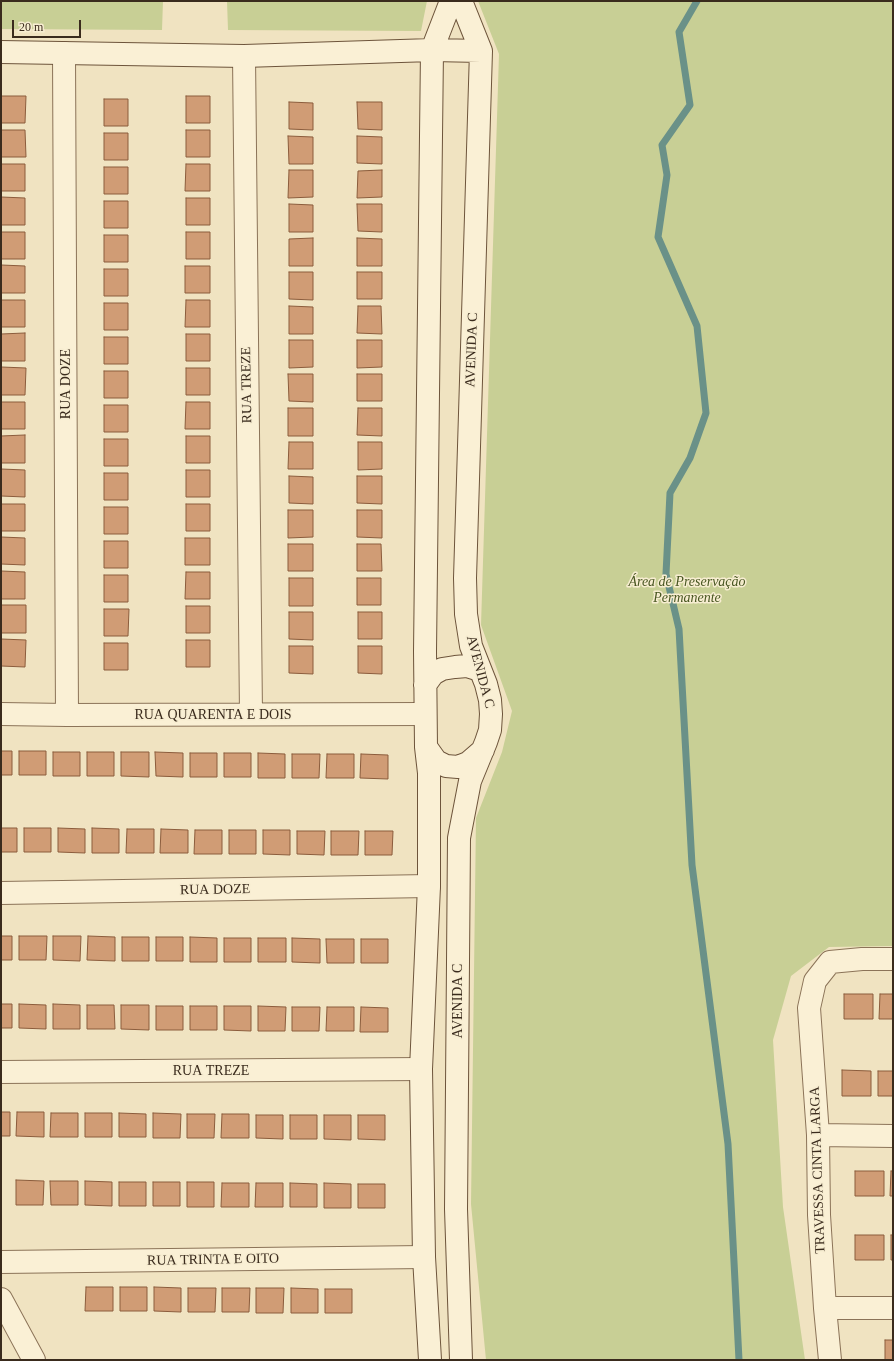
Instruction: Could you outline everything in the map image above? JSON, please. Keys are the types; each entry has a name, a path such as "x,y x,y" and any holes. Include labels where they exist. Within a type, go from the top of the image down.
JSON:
{"street":[{"path":"430,1360 424,1257 421,1069 428,886 429,773 426,746 425,685 432,50 451,1"},
{"path":"1,52 244,56 432,50 480,51 461,1"},
{"name":"AVENIDA C","path":"461,1360 456,1209 459,838 470,781 490,730 491,714 490,700 471,646 466,614 465,578 480,51"},
{"name":"RUA DOZE","path":"64,53 67,715"},
{"name":"RUA TREZE","path":"244,56 251,714"},
{"path":"425,685 433,674 442,669 467,666 480,670"},
{"name":"RUA QUARENTA E DOIS","path":"1,714 425,714"},
{"path":"426,746 436,761 446,766 458,767 468,763 483,750"},
{"name":"RUA DOZE","path":"1,893 428,886"},
{"name":"TRAVESSA CINTA LARGA","path":"830,1360 825,1308 820,1216 818,1135 809,1008 815,980 830,962 862,959 893,959"},
{"name":"RUA TREZE","path":"1,1072 421,1069"},
{"path":"818,1135 893,1136"},
{"name":"RUA TRINTA E OITO","path":"1,1262 424,1257"},
{"path":"1,1299 34,1360"},
{"path":"825,1308 893,1308"}],"green space":[{"path":"1,1 163,1 162,30 1,29"},
{"path":"227,1 427,1 421,31 228,30"},
{"name":"Área de Preservação Permanente","path":"478,1 893,1 893,946 829,947 791,976 773,1040 783,1207 805,1360 486,1360 471,1204 476,818 502,752 512,711 481,625 499,54"}],"building":[{"path":"1,96 26,96 25,123 1,123"},
{"path":"186,96 210,96 210,123 186,123"},
{"path":"104,99 128,99 128,126 104,126"},
{"path":"289,102 313,103 313,130 289,129"},
{"path":"357,102 382,102 382,130 358,129"},
{"path":"1,130 25,130 26,157 1,157"},
{"path":"186,130 210,130 210,157 186,157"},
{"path":"104,133 128,133 128,160 104,160"},
{"path":"288,136 313,137 313,164 289,164"},
{"path":"357,136 382,137 382,164 357,163"},
{"path":"1,164 25,164 25,191 1,191"},
{"path":"186,164 210,164 210,191 185,191"},
{"path":"104,167 128,167 128,194 104,194"},
{"path":"289,170 313,170 313,197 288,198"},
{"path":"382,170 382,197 357,198 358,171"},
{"path":"1,197 25,198 25,225 1,225"},
{"path":"186,198 210,198 210,225 186,225"},
{"path":"104,201 128,201 128,228 104,228"},
{"path":"289,204 313,205 313,232 289,232"},
{"path":"357,204 382,204 382,232 358,231"},
{"path":"1,232 25,232 25,259 1,259"},
{"path":"186,232 210,232 210,259 186,259"},
{"path":"104,235 128,235 128,262 104,262"},
{"path":"313,238 313,266 289,266 289,239"},
{"path":"357,238 382,239 382,266 357,266"},
{"path":"1,265 25,266 25,293 1,293"},
{"path":"185,266 210,266 210,293 185,293"},
{"path":"104,269 128,269 128,296 104,296"},
{"path":"289,272 313,272 313,300 289,299"},
{"path":"357,272 382,272 382,299 357,299"},
{"path":"1,300 25,300 25,327 1,327"},
{"path":"186,300 210,300 210,327 185,327"},
{"path":"104,303 128,303 128,330 104,330"},
{"path":"289,306 313,307 313,334 289,334"},
{"path":"358,306 381,306 382,334 357,333"},
{"path":"25,333 25,361 1,361 1,334"},
{"path":"186,334 210,334 210,361 186,361"},
{"path":"104,337 128,337 128,364 104,364"},
{"path":"289,340 313,340 313,367 289,368"},
{"path":"357,340 382,340 382,367 357,368"},
{"path":"1,367 26,368 25,395 1,395"},
{"path":"186,368 210,368 210,395 186,395"},
{"path":"104,371 128,371 128,398 104,398"},
{"path":"288,374 313,374 313,402 289,401"},
{"path":"357,374 382,374 382,401 357,401"},
{"path":"1,402 25,402 25,429 1,429"},
{"path":"186,402 210,402 210,429 185,429"},
{"path":"104,405 128,405 128,432 104,432"},
{"path":"288,408 313,408 313,436 288,436"},
{"path":"358,408 382,408 382,436 357,435"},
{"path":"25,435 25,463 1,463 1,436"},
{"path":"186,436 210,436 210,463 186,463"},
{"path":"104,439 128,439 128,466 104,466"},
{"path":"289,442 313,442 313,469 288,469"},
{"path":"358,442 382,442 382,469 358,470"},
{"path":"1,469 25,470 25,497 1,496"},
{"path":"186,470 210,470 210,497 186,497"},
{"path":"104,473 128,473 128,500 104,500"},
{"path":"289,476 313,477 313,504 289,503"},
{"path":"357,476 382,476 382,504 357,503"},
{"path":"1,504 25,504 25,531 1,531"},
{"path":"186,504 210,504 210,531 186,531"},
{"path":"104,507 128,507 128,534 104,534"},
{"path":"288,510 313,510 313,537 288,538"},
{"path":"357,510 382,510 382,538 357,537"},
{"path":"1,537 25,538 25,565 1,564"},
{"path":"185,538 210,538 210,565 185,565"},
{"path":"104,541 128,541 128,568 104,568"},
{"path":"288,544 313,544 313,571 288,571"},
{"path":"357,544 381,544 382,571 357,571"},
{"path":"1,571 25,572 25,599 1,599"},
{"path":"186,572 210,572 210,599 185,599"},
{"path":"104,575 128,575 128,602 104,602"},
{"path":"289,578 313,578 313,606 289,606"},
{"path":"357,578 381,578 381,605 357,605"},
{"path":"1,605 26,605 26,633 1,633"},
{"path":"186,606 210,606 210,633 186,633"},
{"path":"104,609 129,609 128,636 104,636"},
{"path":"289,612 313,612 313,640 289,639"},
{"path":"358,612 382,612 382,639 358,639"},
{"path":"1,639 26,640 25,667 1,666"},
{"path":"186,640 210,640 210,667 186,667"},
{"path":"104,643 128,643 128,670 104,670"},
{"path":"289,646 313,646 313,674 289,673"},
{"path":"358,646 382,646 382,674 358,673"},
{"path":"1,751 12,751 12,775 1,775"},
{"path":"19,751 46,751 46,775 19,775"},
{"path":"53,752 80,752 80,776 53,776"},
{"path":"87,752 114,752 114,776 87,776"},
{"path":"121,752 149,752 149,777 121,776"},
{"path":"155,752 183,753 183,777 156,776"},
{"path":"190,753 217,753 217,777 190,777"},
{"path":"224,753 251,753 251,777 224,777"},
{"path":"258,753 285,754 285,778 258,778"},
{"path":"292,754 320,754 319,778 292,778"},
{"path":"327,754 354,754 354,778 326,778"},
{"path":"361,754 388,755 388,779 360,778"},
{"path":"1,828 17,828 17,852 1,852"},
{"path":"24,828 51,828 51,852 24,852"},
{"path":"58,828 85,829 85,853 58,852"},
{"path":"92,828 119,829 119,853 92,853"},
{"path":"127,829 154,829 154,853 126,853"},
{"path":"161,829 188,830 188,853 160,853"},
{"path":"195,830 222,830 222,854 194,854"},
{"path":"229,830 256,830 256,854 229,854"},
{"path":"263,830 290,830 290,855 263,854"},
{"path":"297,831 325,831 324,855 297,854"},
{"path":"331,831 359,831 358,855 331,855"},
{"path":"365,831 393,831 392,855 365,855"},
{"path":"1,936 12,936 12,960 1,960"},
{"path":"19,936 47,936 46,960 19,960"},
{"path":"53,936 81,936 80,961 53,960"},
{"path":"88,936 115,937 115,961 87,960"},
{"path":"122,937 149,937 149,961 122,961"},
{"path":"156,937 183,937 183,961 156,961"},
{"path":"190,937 217,938 217,962 190,962"},
{"path":"224,938 251,938 251,962 224,962"},
{"path":"258,938 286,938 286,962 258,962"},
{"path":"292,938 320,939 320,963 292,962"},
{"path":"326,939 354,939 354,963 327,963"},
{"path":"361,939 388,939 388,963 361,963"},
{"path":"844,994 873,994 873,1019 844,1019"},
{"path":"880,994 893,994 893,1019 879,1019"},
{"path":"1,1004 12,1004 12,1028 1,1028"},
{"path":"19,1004 46,1005 46,1029 19,1028"},
{"path":"53,1004 80,1005 80,1029 53,1029"},
{"path":"87,1005 114,1005 115,1029 87,1029"},
{"path":"121,1005 149,1005 149,1030 121,1029"},
{"path":"156,1006 183,1006 183,1030 156,1030"},
{"path":"190,1006 217,1006 217,1030 190,1030"},
{"path":"224,1006 251,1006 251,1031 224,1030"},
{"path":"258,1006 286,1007 285,1031 258,1031"},
{"path":"292,1007 320,1007 319,1031 292,1031"},
{"path":"327,1007 354,1007 354,1031 326,1031"},
{"path":"361,1007 388,1008 388,1032 360,1032"},
{"path":"842,1070 871,1071 871,1096 842,1096"},
{"path":"878,1071 893,1071 893,1096 878,1096"},
{"path":"1,1112 10,1112 10,1136 1,1136"},
{"path":"17,1112 44,1112 44,1137 16,1136"},
{"path":"51,1113 78,1113 78,1137 50,1137"},
{"path":"85,1113 112,1113 112,1137 85,1137"},
{"path":"119,1113 146,1114 146,1137 119,1137"},
{"path":"153,1113 181,1114 180,1138 153,1138"},
{"path":"187,1114 215,1114 214,1138 187,1138"},
{"path":"222,1114 249,1114 249,1138 221,1138"},
{"path":"256,1115 283,1115 283,1139 256,1138"},
{"path":"290,1115 317,1115 317,1139 290,1139"},
{"path":"324,1115 351,1115 351,1140 324,1139"},
{"path":"358,1115 385,1115 385,1140 358,1139"},
{"path":"855,1171 884,1171 884,1196 855,1196"},
{"path":"891,1171 893,1171 893,1196 890,1196"},
{"path":"16,1180 44,1181 43,1205 16,1205"},
{"path":"50,1181 78,1181 78,1205 51,1205"},
{"path":"85,1181 112,1182 112,1206 85,1205"},
{"path":"119,1182 146,1182 146,1206 119,1206"},
{"path":"153,1182 180,1182 180,1206 153,1206"},
{"path":"187,1182 214,1182 214,1207 187,1207"},
{"path":"222,1183 249,1183 249,1207 221,1207"},
{"path":"256,1183 283,1183 283,1207 255,1207"},
{"path":"290,1183 317,1184 317,1207 290,1207"},
{"path":"324,1183 351,1184 351,1208 324,1208"},
{"path":"358,1184 385,1184 385,1208 358,1208"},
{"path":"855,1235 884,1235 884,1260 855,1260"},
{"path":"891,1235 893,1235 893,1260 891,1260"},
{"path":"86,1287 113,1287 113,1311 85,1311"},
{"path":"120,1287 147,1287 147,1311 120,1311"},
{"path":"154,1287 181,1288 181,1312 154,1311"},
{"path":"188,1288 216,1288 215,1312 188,1312"},
{"path":"222,1288 250,1288 249,1312 222,1312"},
{"path":"256,1288 284,1288 283,1313 256,1313"},
{"path":"291,1288 318,1289 318,1313 291,1313"},
{"path":"325,1289 352,1289 352,1313 325,1313"},
{"path":"885,1340 893,1340 893,1360 885,1360"}],"waterway":[{"path":"697,1 679,32 690,105 662,145 667,175 658,237 697,326 706,413 690,458 670,493 666,574 679,629 692,865 728,1144 739,1360"}]}
